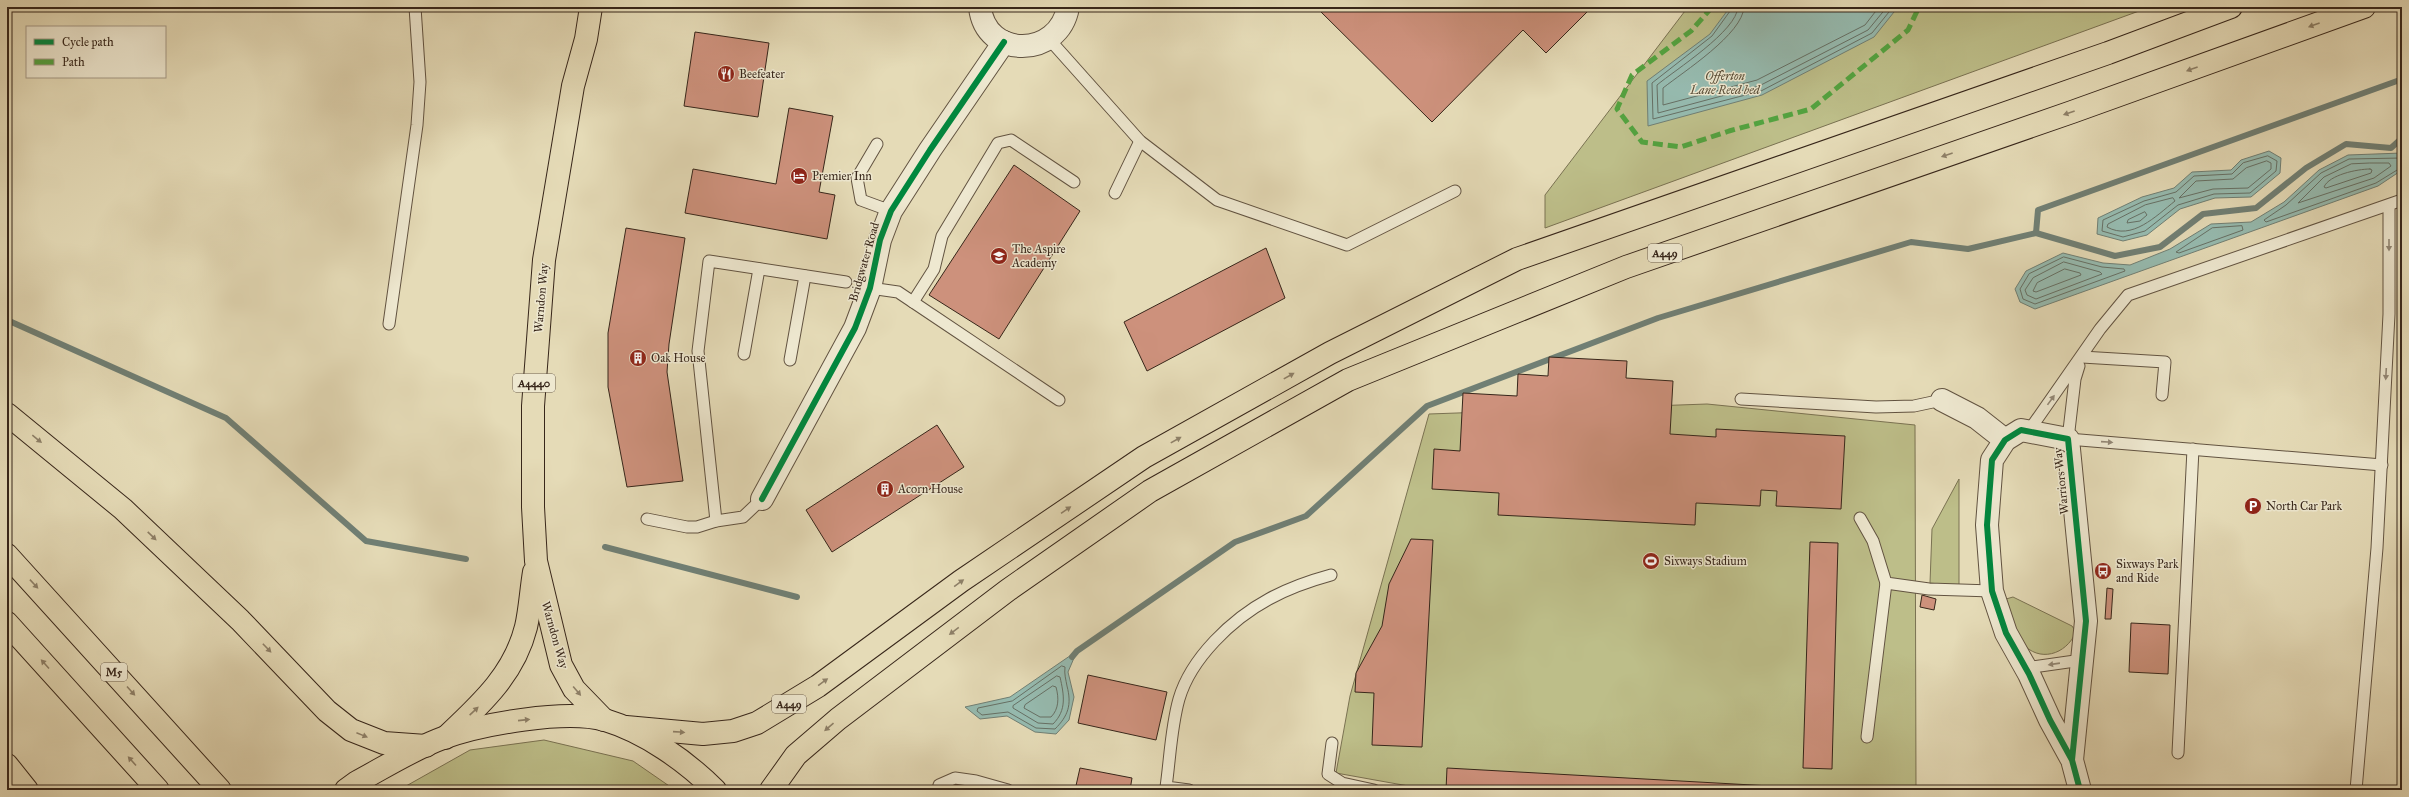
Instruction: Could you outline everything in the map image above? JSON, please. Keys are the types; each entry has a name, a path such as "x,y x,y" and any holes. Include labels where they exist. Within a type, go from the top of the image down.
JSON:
{"main road":[{"name":"Warndon Way","path":"435,742 495,689 514,660 526,628 536,561 532,406 544,260 573,86 586,39 591,7"},
{"name":"Warndon Way","path":"586,39 605,7"},
{"name":"A449","path":"626,727 703,734 733,731 757,723 818,686 961,582 1144,457 1330,352 1517,260 2108,53 2232,7"},
{"name":"A449","path":"771,790 796,755 838,719 1008,590 1150,491 1348,380 1626,267 2064,114 2364,7"},
{"path":"7,414 124,509 240,620 326,711 351,730 384,743 435,742"},
{"name":"M5","path":"7,556 220,790"},
{"name":"Warndon Way","path":"536,561 561,665 574,688 604,720"},
{"path":"7,623 158,790"},
{"path":"346,790 357,782 435,742 512,721 554,716 604,720 626,727 661,748 715,790"},
{"path":"7,766 27,790"}],"street":[{"path":"980,7 985,22 993,34 1004,42 1015,46 1027,46 1049,38 1060,29 1068,7"},
{"name":"Bridgwater Road","path":"762,499 855,328 870,288 880,240 891,211 930,150 1004,42"},
{"path":"1942,400 1977,418 2005,440"},
{"name":"Warriors Way","path":"2072,760 2086,621 2068,440 2021,430 2005,440 1992,460 1987,518 1992,591 2006,633 2026,668 2050,720 2072,760 2080,790"}],"lane":[{"path":"389,324 417,124 420,82 415,7"},
{"path":"1049,38 1140,141 1217,200 1347,245 1455,191"},
{"path":"912,302 934,269 942,236 998,143 1011,140 1074,182"},
{"path":"1115,193 1140,141"},
{"path":"877,144 857,178 861,200 891,211"},
{"path":"2028,432 2082,357 2100,328 2128,294 2389,206 2402,200"},
{"path":"2356,790 2378,548 2389,314 2389,206"},
{"path":"716,521 698,351 709,261 846,282"},
{"path":"744,354 759,269"},
{"path":"790,360 805,276"},
{"path":"870,288 898,292 1059,400"},
{"path":"2082,357 2165,362 2162,395"},
{"path":"2082,357 2075,379 2068,440 2382,465"},
{"path":"1741,399 1876,407 1914,406 1942,400"},
{"path":"2178,753 2193,449"},
{"path":"647,519 687,527 697,527 716,521 743,517 762,499"},
{"path":"1860,518 1873,541 1886,583 1866,737"},
{"path":"1189,790 1166,787 1179,700 1196,666 1210,648 1237,620 1268,599 1299,584 1331,575"},
{"path":"1886,583 1929,589 1992,591"},
{"path":"2026,668 2082,660"},
{"path":"1332,743 1328,774 1342,783 1374,790"},
{"path":"938,790 939,785 955,778 976,781 1008,790"}],"green space":[{"name":"Offerton Lane Reed bed","path":"1688,7 2150,7 1545,228 1545,195"},
{"name":"Sixways Stadium","path":"1707,404 1915,425 1916,790 1414,790 1414,787 1336,773 1350,696 1429,414"},
{"path":"1959,479 1959,586 1930,583 1932,529"},
{"path":"2013,597 2072,626 2076,632 2072,640 2059,651 2052,654 2036,653 2029,649 2019,639 2013,622 2006,599"},
{"path":"544,740 633,761 675,790 399,790 470,750"}],"water":[{"path":"1730,7 1898,7 1874,37 1762,95 1648,126 1647,81 1710,34"},
{"path":"2269,151 2281,158 2280,173 2251,197 2215,198 2180,209 2147,235 2123,241 2097,234 2098,218 2142,197 2174,188 2192,172 2231,170 2241,160"},
{"path":"2402,153 2402,170 2378,186 2035,309 2020,302 2015,289 2026,271 2063,253 2103,263 2130,265 2170,249 2211,224 2251,222 2284,202 2319,170 2348,155"},
{"path":"1077,651 1068,672 1074,697 1069,720 1056,734 1035,732 1007,716 980,719 965,707 1010,697"}],"building":[{"path":"1316,7 1592,7 1546,53 1523,30 1432,122"},
{"name":"Beefeater","path":"695,32 769,43 758,117 684,106"},
{"name":"Premier Inn","path":"789,108 833,116 819,192 835,195 827,239 685,213 693,169 776,184"},
{"path":"1014,165 1080,211 999,339 929,295"},
{"name":"Oak House","path":"626,228 685,238 669,344 667,372 683,481 627,487 608,387 608,333"},
{"path":"1266,248 1285,298 1147,371 1124,322"},
{"path":"1549,357 1627,361 1626,378 1673,381 1670,434 1716,437 1716,429 1845,436 1841,509 1776,506 1777,491 1761,490 1760,506 1696,503 1695,525 1498,515 1499,493 1432,489 1434,449 1460,451 1463,393 1517,396 1518,374 1548,376"},
{"name":"Acorn House","path":"937,425 964,467 832,552 806,510"},
{"path":"1411,539 1433,540 1422,747 1372,745 1374,693 1355,692 1356,673 1382,626 1389,584"},
{"path":"1810,542 1838,543 1832,769 1803,768"},
{"path":"2107,588 2113,589 2111,619 2105,619"},
{"path":"1922,595 1936,599 1934,610 1920,607"},
{"path":"2131,623 2170,625 2168,674 2129,672"},
{"path":"1088,675 1167,692 1156,740 1078,723"},
{"path":"1080,768 1132,778 1130,790 1075,790"},
{"path":"1447,768 1842,790 1446,790"}],"waterway":[{"path":"2036,233 2038,210 2397,81 2402,82"},
{"path":"1072,657 1077,651 1235,542 1306,516 1427,406 1658,318 1911,242 1968,249 2036,233 2115,256 2160,247 2203,214 2256,208 2306,168 2346,144 2391,148 2402,138"},
{"path":"7,320 226,418 366,541 466,559"},
{"path":"605,547 797,597"}],"marked path":[{"path":"1712,7 1691,31 1632,75 1617,109 1642,142 1681,147 1729,131 1811,109 1908,30 1919,7"}],"cycle path":[{"path":"762,499 855,328 870,288 880,240 891,211 930,150 1004,42"},
{"path":"2072,760 2086,621 2068,439 2021,430 2005,440 1992,460 1987,525 1992,591 2006,633 2029,674 2050,720 2072,760 2080,790"}],"place":[{"name":"Beefeater","path":"726,74"},
{"name":"Premier Inn","path":"799,176"},
{"name":"The Aspire Academy","path":"999,256"},
{"name":"Oak House","path":"638,358"},
{"name":"Acorn House","path":"885,489"},
{"name":"North Car Park","path":"2253,506"},
{"name":"Sixways Stadium","path":"1651,561"},
{"name":"Sixways Park and Ride","path":"2103,571"}]}
